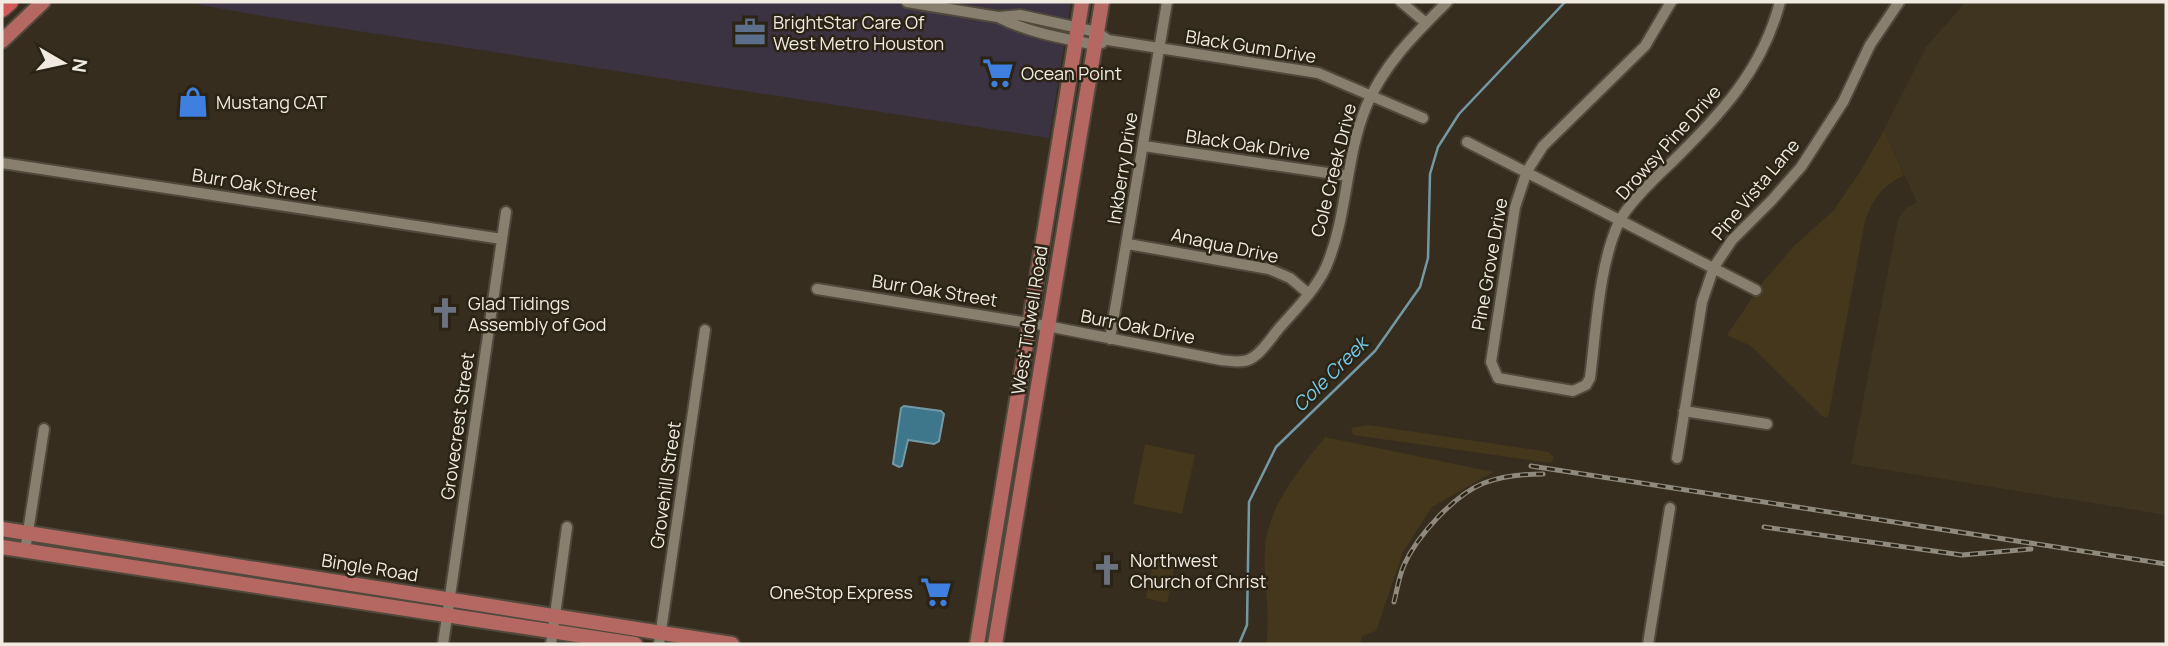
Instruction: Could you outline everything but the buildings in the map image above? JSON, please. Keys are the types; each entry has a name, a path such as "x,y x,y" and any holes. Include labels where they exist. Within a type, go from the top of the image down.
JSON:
{"highway":[{"path":"2,9 10,2"}],"main road":[{"path":"2,41 43,2"},
{"name":"West Tidwell Road","path":"977,644 1082,2"},
{"name":"West Tidwell Road","path":"995,644 1047,326 1100,39 1102,2"},
{"path":"1008,454 1026,457"},
{"name":"Bingle Road","path":"2,529 555,615 661,638 732,644"},
{"name":"Bingle Road","path":"2,547 447,616 552,638 635,644"},
{"path":"992,550 1010,551"},
{"path":"233,582 236,565"}],"street":[{"name":"Black Gum Drive","path":"908,2 998,16 1020,15 1076,34 1100,39 1318,73 1423,118"},
{"name":"Inkberry Drive","path":"1110,339 1167,2"},
{"path":"1401,2 1426,23"},
{"name":"Cole Creek Drive","path":"1221,360 1248,360 1261,350 1309,294 1325,268 1336,235 1355,139 1372,94 1399,52 1447,2"},
{"name":"Pine Grove Drive","path":"1537,387 1498,378 1491,362 1515,207 1527,171 1543,146 1645,46 1671,2"},
{"name":"Drowsy Pine Drive","path":"1537,387 1573,391 1586,385 1590,378 1606,267 1620,220 1654,180 1730,102 1754,69 1773,31 1780,2"},
{"name":"Pine Vista Lane","path":"1677,458 1702,302 1714,267 1732,240 1801,167 1843,102 1870,44 1899,2"},
{"path":"1467,142 1756,290"},
{"name":"Black Oak Drive","path":"1144,146 1348,176"},
{"name":"Burr Oak Street","path":"2,163 502,239"},
{"name":"Grovecrest Street","path":"443,644 506,212"},
{"name":"Anaqua Drive","path":"1128,243 1269,269 1290,278 1309,294"},
{"name":"Burr Oak Street","path":"817,289 1047,326"},
{"name":"Burr Oak Drive","path":"1047,326 1221,360"},
{"name":"Grovehill Street","path":"661,638 705,330"},
{"path":"1685,411 1767,424"},
{"path":"25,551 44,429"},
{"path":"1648,644 1670,508"},
{"path":"552,638 567,527"}],"shaded area":[{"path":"197,2 1071,2 1049,138 280,19 200,5"},
{"path":"1966,2 2166,2 2166,515 1851,464 1898,219 1906,208 1917,202 1884,130 1926,47"},
{"path":"1884,130 1904,175 1879,194 1865,221 1828,418 1822,416 1751,346 1727,335 1763,282 1795,245 1833,211"},
{"path":"1368,425 1549,452 1554,457 1551,463 1353,435 1351,428"},
{"path":"1325,437 1493,472 1432,507 1403,552 1376,631 1362,636 1360,644 1266,644 1268,621 1265,551 1271,520 1286,490"},
{"path":"1145,444 1195,455 1182,514 1133,504"},
{"path":"1155,555 1176,559 1167,603 1146,598"}],"water":[{"path":"904,406 941,411 944,414 939,441 934,444 908,440 902,466 899,467 893,464 901,408"}],"waterway":[{"name":"Cole Creek","path":"1239,644 1247,625 1249,502 1276,447 1375,351 1420,287 1428,258 1430,174 1438,147 1459,114 1565,2"}],"railway":[{"path":"1531,466 2166,564"},
{"path":"1394,602 1401,574 1410,554 1427,529 1449,507 1484,483 1513,476 1543,474"},
{"path":"1764,527 1962,555 2031,549"}],"place":[{"name":"BrightStar Care Of West Metro Houston","path":"750,32"},
{"name":"Ocean Point","path":"998,73"},
{"name":"Mustang CAT","path":"193,102"},
{"name":"Glad Tidings Assembly of God","path":"445,313"},
{"name":"Northwest Church of Christ","path":"1107,570"},
{"name":"OneStop Express","path":"936,592"}]}
